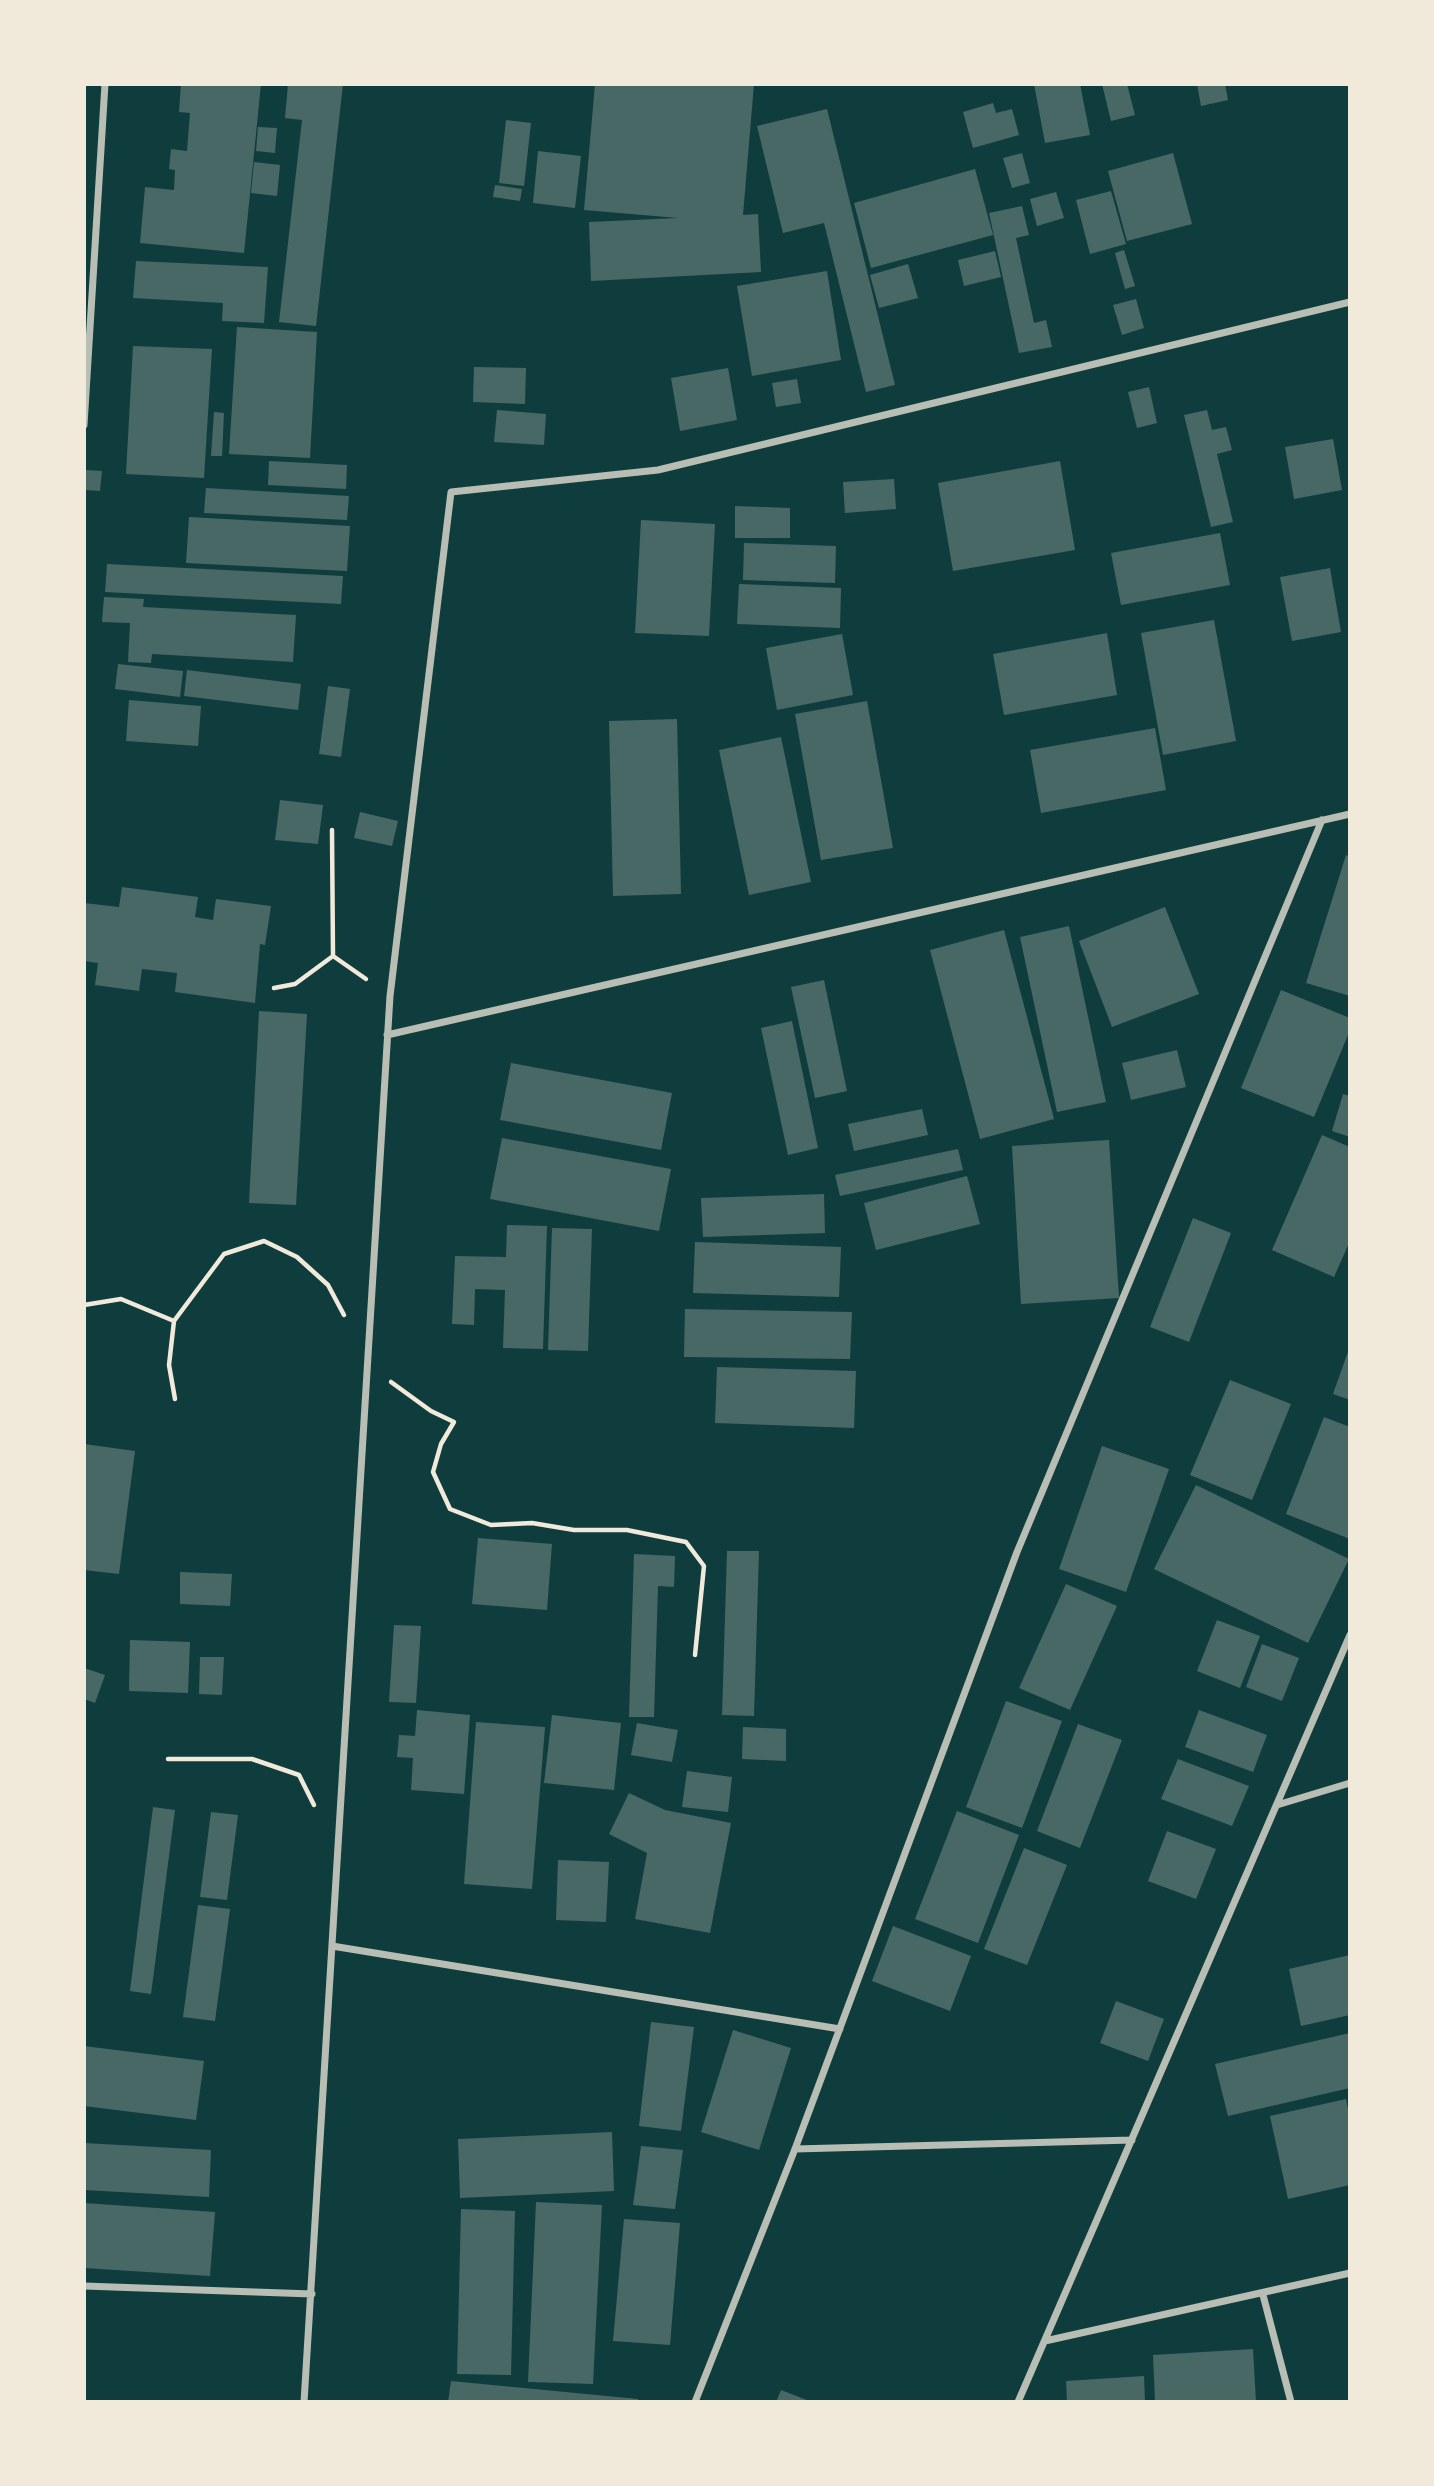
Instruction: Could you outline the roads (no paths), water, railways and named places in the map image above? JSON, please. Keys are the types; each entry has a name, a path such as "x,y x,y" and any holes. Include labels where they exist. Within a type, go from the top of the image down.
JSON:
{"street":[{"path":"84,425 104,84"},
{"path":"304,2402 390,996 451,492 658,470 1350,302"},
{"path":"387,1035 1350,814"},
{"path":"695,2402 795,2149 1017,1552 1322,820"},
{"path":"1018,2402 1350,1635"},
{"path":"1277,1805 1350,1783"},
{"path":"332,1946 840,2029"},
{"path":"795,2149 1132,2140"},
{"path":"1045,2341 1263,2295 1350,2273"},
{"path":"84,2286 312,2294"},
{"path":"1263,2295 1291,2402"}]}
